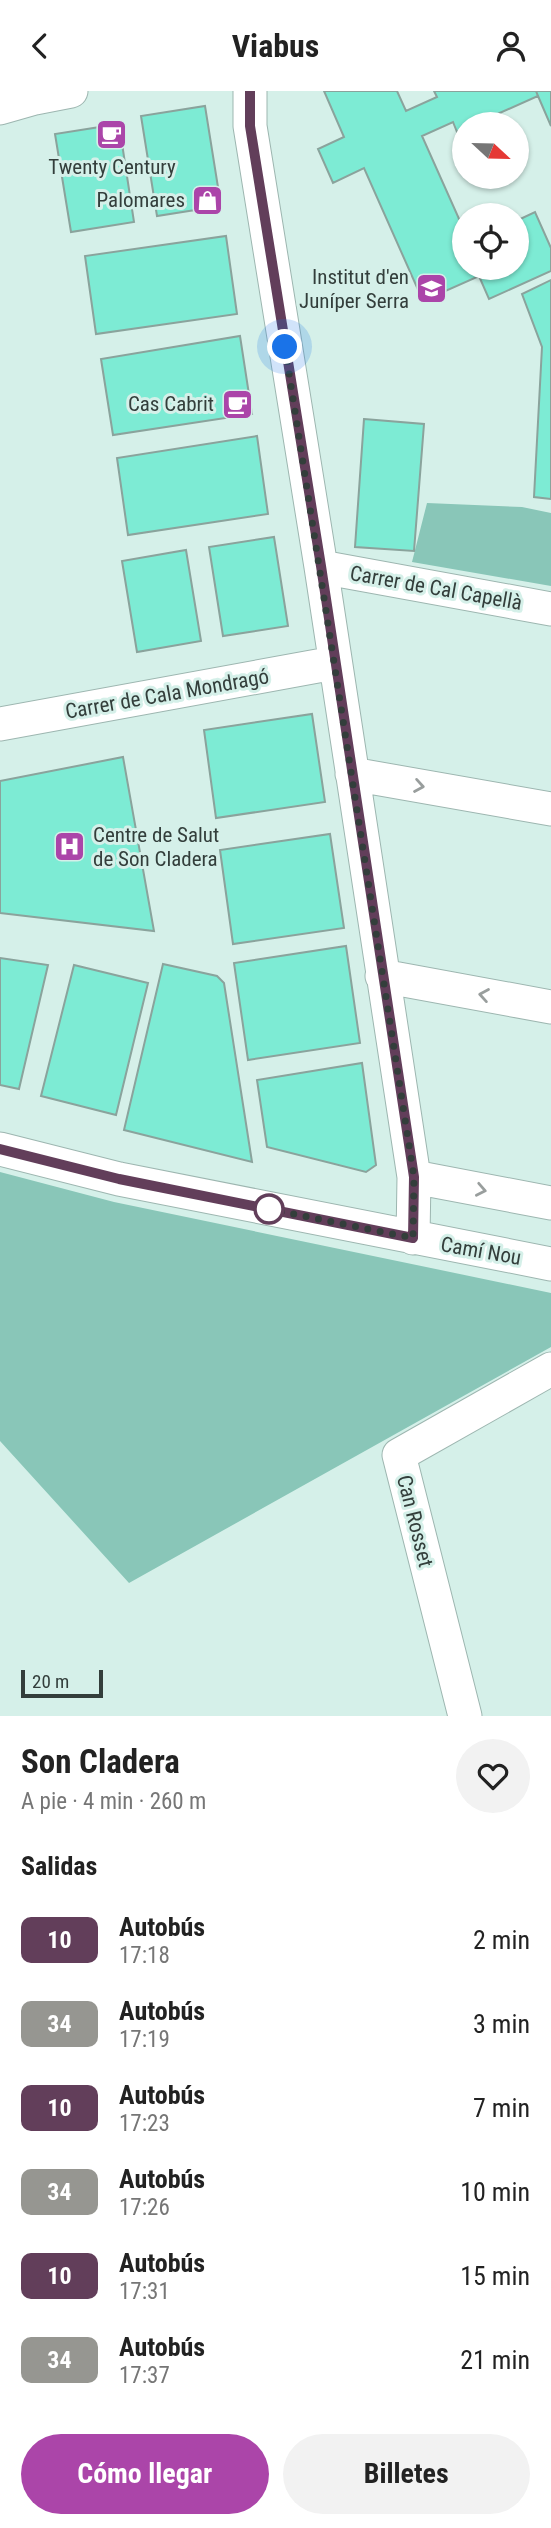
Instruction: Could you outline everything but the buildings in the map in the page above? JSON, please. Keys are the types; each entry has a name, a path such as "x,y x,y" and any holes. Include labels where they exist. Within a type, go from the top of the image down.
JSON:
{"street":[{"path":"0,108 71,91"},
{"path":"250,91 250,126 321,566 414,1177 413,1238"},
{"name":"Carrer de Cal Capellà","path":"321,566 551,609"},
{"name":"Carrer de Cala Mondragó","path":"0,724 334,663"},
{"path":"352,774 551,809"},
{"path":"382,976 551,1007"},
{"name":"Camí Nou","path":"0,1149 119,1179 551,1264"},
{"path":"414,1177 551,1203"},
{"name":"Can Rosset","path":"465,1716 399,1455 551,1369"}],"green space":[{"path":"427,503 522,507 551,513 551,586 412,562"},
{"path":"0,1172 114,1202 551,1293 551,1347 129,1583 0,1441"}],"bus line":[{"name":"10","path":"0,1149 119,1179 413,1238 414,1177 321,566 250,126 250,91"}],"place":[{"name":"Twenty Century","path":"112,135"},
{"name":"Palomares","path":"208,200"},
{"name":"Institut d'en Juníper Serra","path":"432,289"},
{"name":"Cas Cabrit","path":"237,404"},
{"name":"Centre de Salut de Son Cladera","path":"70,847"}],"route":[{"path":"269,1209 413,1238 414,1177 285,347"}]}
